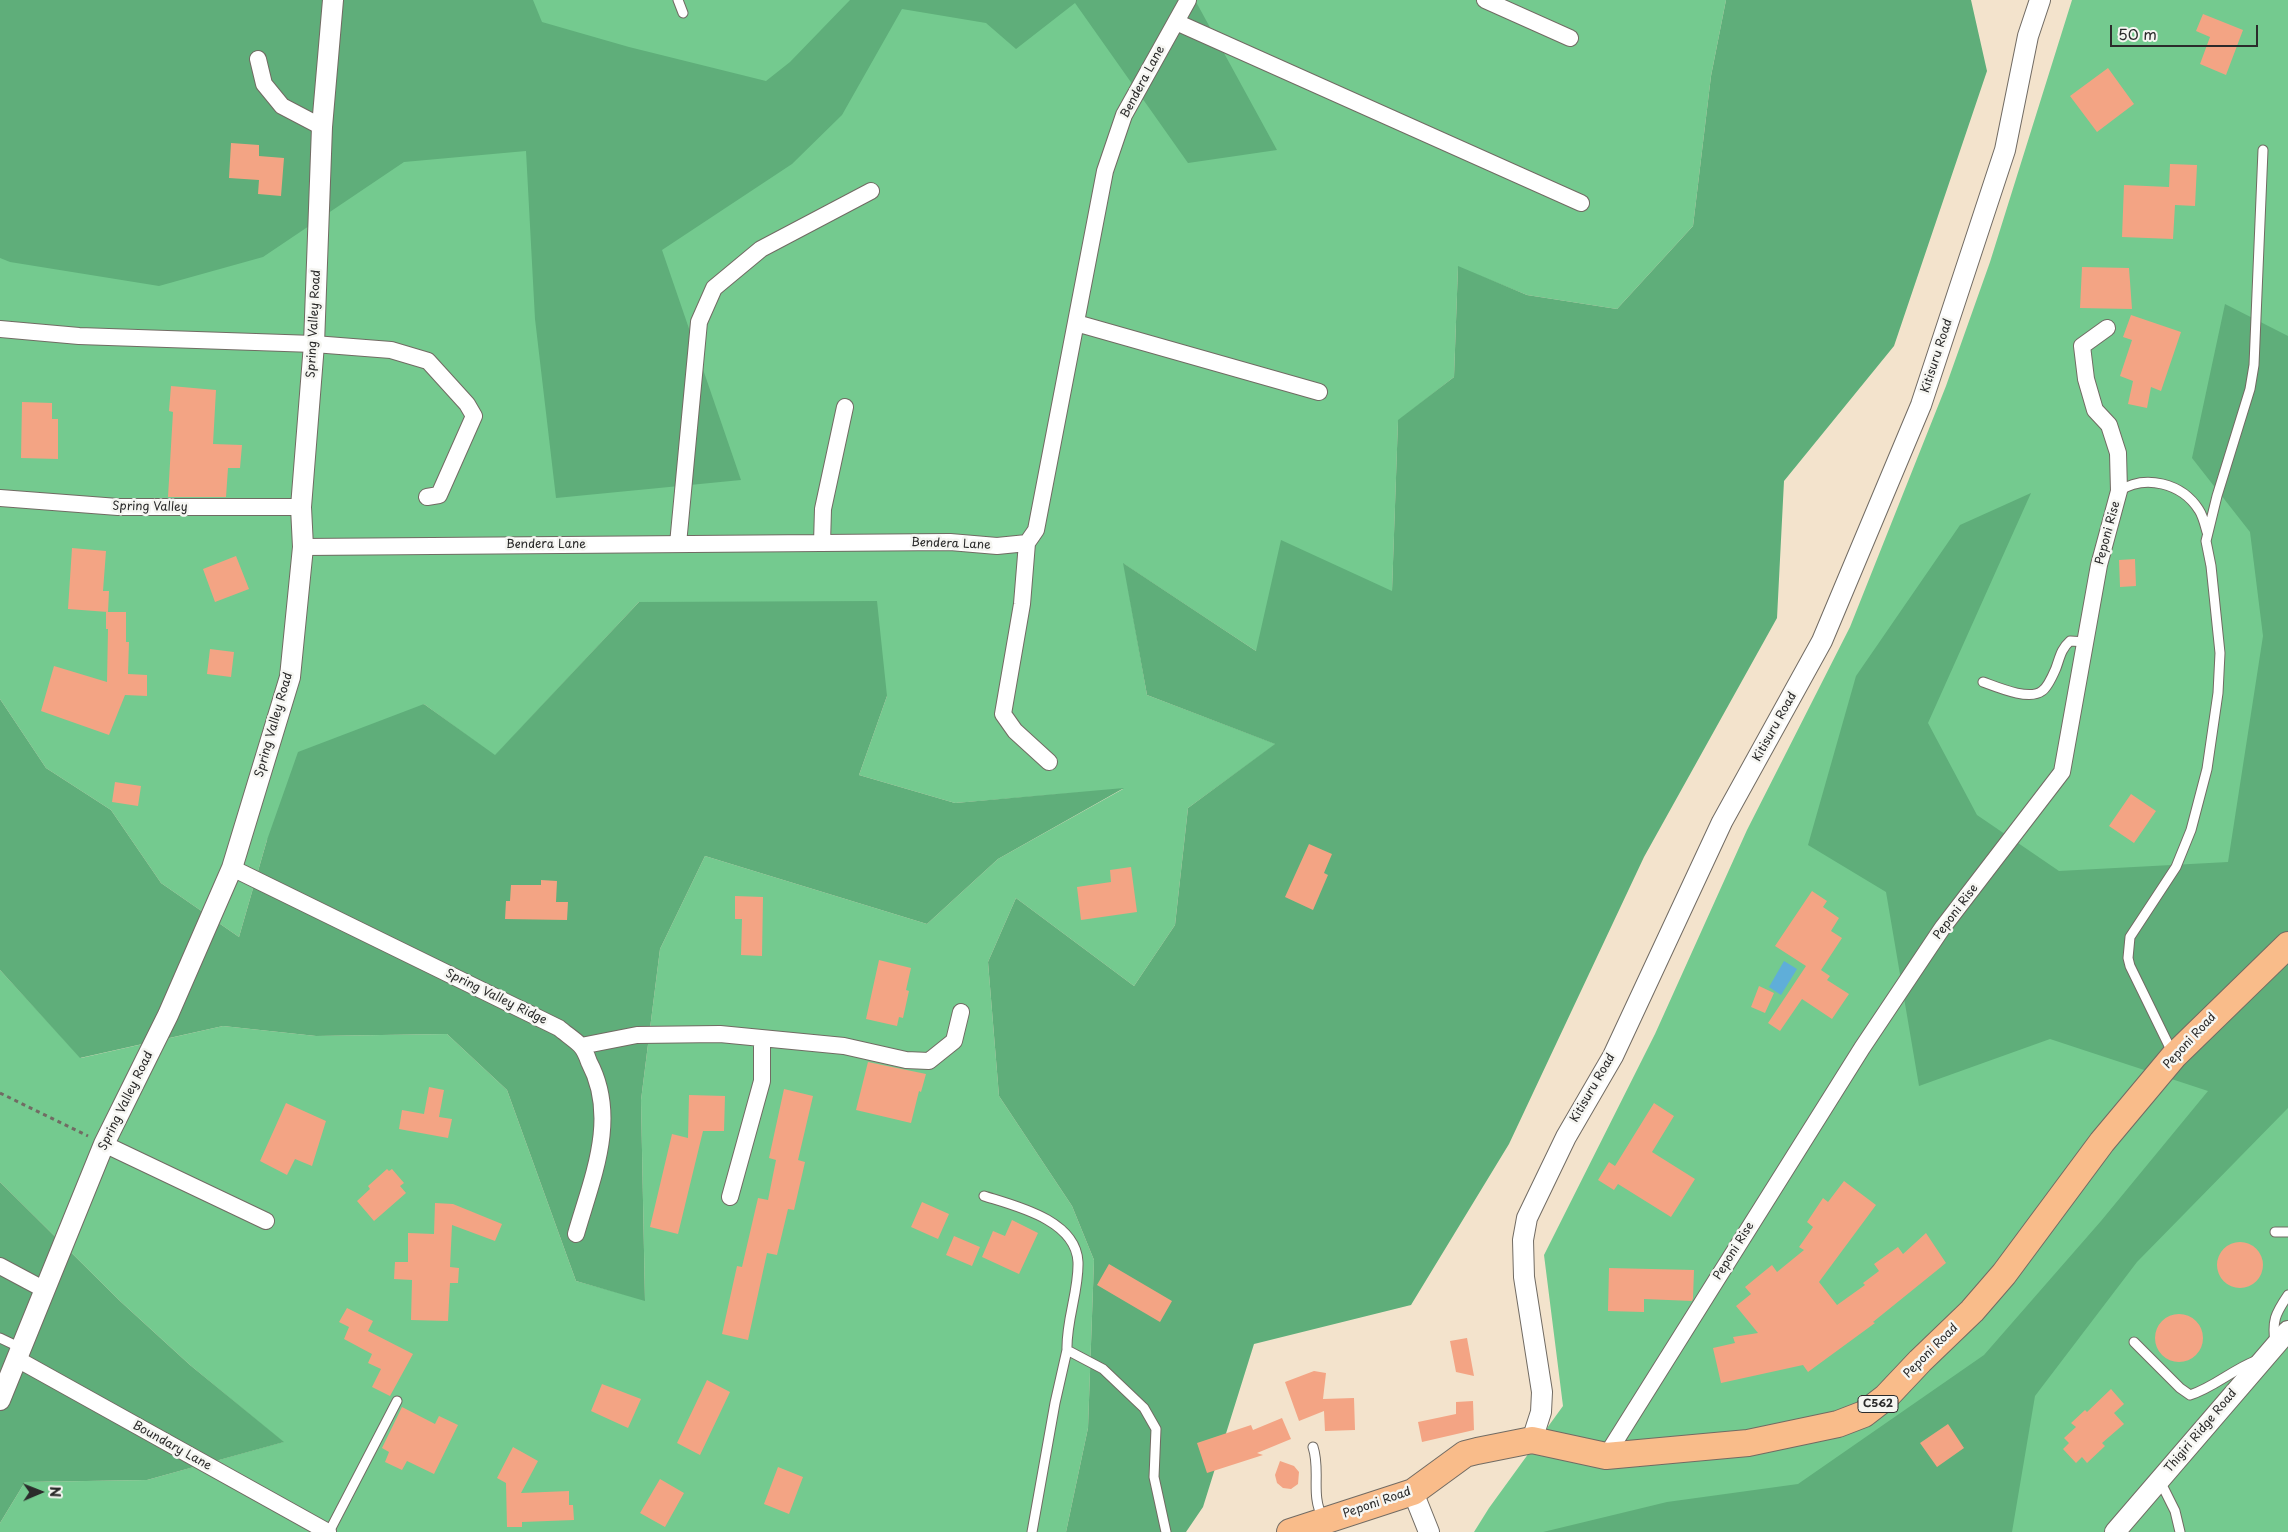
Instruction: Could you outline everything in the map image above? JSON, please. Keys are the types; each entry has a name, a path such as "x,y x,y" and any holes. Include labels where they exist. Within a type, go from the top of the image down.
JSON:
{"main road":[{"name":"Peponi Road","path":"1290,1532 1413,1492 1465,1454 1532,1440 1606,1456 1748,1443 1838,1424 1864,1414 1886,1397 1972,1311 2004,1274 2102,1142 2174,1056 2288,945"}],"street":[{"name":"Spring Valley Road","path":"0,1400 104,1144 168,1015 232,868 290,678 303,547 301,508 314,344 322,127 333,0"},
{"name":"Bendera Lane","path":"303,547 950,542 997,546 1027,543 1036,530 1105,171 1124,115 1188,0"},
{"path":"1485,0 1570,38"},
{"name":"Kitisuru Road","path":"1532,1440 1541,1412 1542,1392 1524,1277 1523,1240 1527,1218 1566,1137 1612,1056 1722,822 1822,641 1921,405 2005,150 2028,36 2040,0"},
{"path":"1176,22 1581,203"},
{"path":"258,59 264,84 282,106 322,127"},
{"path":"678,544 699,322 714,288 761,249 871,191"},
{"path":"1076,323 1319,392"},
{"name":"Peponi Rise","path":"1606,1456 1862,1048 1943,927 2062,772 2087,642 2099,565 2119,492 2118,453 2109,425 2095,410 2086,379 2082,346 2107,328"},
{"path":"0,329 79,336 314,344 391,350 428,361 467,404 474,416 438,495 427,497"},
{"path":"822,543 823,509 845,407"},
{"name":"Spring Valley","path":"0,498 118,507 301,508"},
{"path":"1027,543 1022,604 1004,714 1015,731 1049,762"},
{"name":"Spring Valley Ridge","path":"232,868 559,1028 581,1046 595,1072 603,1110 602,1142 576,1234"},
{"path":"581,1046 637,1035 720,1034 762,1040 844,1046 906,1060 930,1061 954,1041 961,1012"},
{"path":"730,1197 762,1081 762,1040"},
{"path":"104,1144 266,1221"},
{"path":"0,1266 45,1290"},
{"name":"Thigiri Ridge Road","path":"2115,1532 2276,1345"},
{"name":"Boundary Lane","path":"19,1354 328,1532"},
{"path":"1413,1492 1429,1532"}],"lane":[{"path":"678,0 683,13"},
{"path":"2174,1056 2128,958 2130,937 2176,867 2191,830 2207,769 2218,692 2220,653 2211,566 2206,541 2207,532 2250,389 2254,365 2262,150"},
{"path":"2119,492 2134,484 2154,482 2182,493 2198,510 2207,532"},
{"path":"1983,682 2026,695 2035,695 2043,691 2048,683 2062,647 2070,641 2087,642"},
{"path":"984,1196 1051,1221 1070,1240 1078,1261 1067,1335 1067,1350 1055,1403 1032,1532"},
{"path":"2275,1232 2288,1232"},
{"path":"2134,1342 2180,1388 2190,1395 2276,1345 2273,1330 2276,1313 2288,1295"},
{"path":"0,1338 19,1354"},
{"path":"1067,1350 1103,1369 1144,1408 1156,1429 1154,1477 1166,1532"},
{"path":"328,1532 397,1401"},
{"path":"1313,1447 1317,1461 1316,1502 1325,1520"},
{"path":"2160,1481 2175,1511 2180,1532"}],"path":[{"path":"0,1094 104,1144"}],"green space":[{"path":"0,0 1726,0 1711,76 1693,226 1617,309 1527,295 1458,267 1454,377 1398,421 1392,592 1256,651 1124,564 1147,695 1276,744 1188,808 1175,925 1134,986 1016,898 988,962 999,1096 1072,1206 1094,1260 1088,1428 1066,1532 0,1532 0,1523 25,1482 147,1480 283,1442 190,1365 120,1301 0,1182 0,970 81,1058 223,1026 316,1036 447,1034 507,1090 576,1281 645,1300 641,1100 660,949 705,856 927,924 998,859 1123,789 955,803 859,775 887,696 639,602 495,756 424,704 267,840 239,937 161,883 111,810 46,768 0,699"},
{"path":"0,0 533,0 542,22 629,47 766,81 790,62 850,0 1195,0 1277,150 1188,163 1075,3 1016,49 986,23 902,9 842,115 792,164 662,250 741,480 556,498 535,319 526,151 404,162 263,257 159,286 10,262 0,258"},
{"path":"1726,0 1971,0 1987,71 1894,346 1784,481 1777,618 1644,857 1509,1144 1411,1305 1254,1344 1203,1507 1186,1532 1066,1532 1088,1428 1094,1260 1072,1206 999,1096 988,962 1016,898 1134,986 1175,925 1188,808 1275,744 1147,695 1123,563 1256,651 1281,540 1392,591 1398,420 1454,377 1458,266 1527,295 1617,309 1693,226 1711,76"},
{"path":"2072,0 2288,0 2288,1532 1474,1532 1489,1508 1563,1406 1544,1255 1655,1034 1747,830 1850,627 1946,386 1990,262"},
{"path":"2225,304 2288,336 2288,1108 2137,1262 2035,1396 2012,1532 1543,1532 1667,1502 1798,1484 1984,1355 2101,1221 2208,1091 2050,1039 1919,1086 1886,892 1808,845 1856,676 1960,525 2031,493 1928,723 1977,815 2059,871 2228,862 2263,636 2250,532 2192,458"},
{"path":"877,601 887,696 859,775 955,803 1124,788 998,859 927,924 705,856 660,949 641,1100 645,1301 576,1281 507,1090 447,1034 316,1036 223,1026 80,1058 0,970 0,699 46,768 111,810 161,883 239,937 267,840 298,752 424,704 495,755 639,602"},
{"path":"0,1182 120,1301 190,1365 284,1442 147,1480 25,1482 0,1523"}],"water":[{"path":"1784,961 1797,969 1781,995 1769,987"}],"building":[{"path":"2203,14 2243,30 2226,75 2200,64 2210,37 2196,31"},
{"path":"2108,68 2134,104 2097,132 2070,96"},
{"path":"231,143 259,145 259,156 284,158 281,196 258,194 259,180 229,178"},
{"path":"2170,164 2197,165 2195,206 2175,205 2173,239 2122,237 2124,185 2169,187"},
{"path":"2082,267 2129,268 2132,309 2080,308"},
{"path":"2131,315 2181,332 2161,391 2151,387 2147,408 2128,404 2133,381 2120,376 2132,340 2123,337"},
{"path":"171,386 216,390 213,444 242,445 240,468 228,468 226,497 168,497 173,412 169,411"},
{"path":"22,402 52,403 52,419 58,419 58,459 21,458"},
{"path":"72,548 106,551 103,591 109,591 108,612 68,609"},
{"path":"236,556 249,589 215,602 203,569"},
{"path":"2135,559 2136,586 2120,587 2119,560"},
{"path":"106,612 126,612 126,642 129,642 128,674 147,675 147,696 125,695 109,735 41,711 54,666 107,682 108,629 106,629"},
{"path":"210,649 234,652 231,677 207,674"},
{"path":"115,782 141,786 138,806 112,802"},
{"path":"2131,794 2156,811 2134,843 2109,826"},
{"path":"1309,844 1332,854 1324,873 1328,875 1313,910 1285,897"},
{"path":"1131,867 1137,912 1081,920 1077,887 1111,882 1110,870"},
{"path":"541,880 557,881 556,902 568,902 567,920 505,919 506,901 510,901 511,885 541,885"},
{"path":"1812,891 1827,901 1823,907 1839,918 1831,931 1842,938 1821,970 1830,976 1827,980 1849,994 1832,1019 1802,999 1780,1031 1768,1023 1806,966 1775,946"},
{"path":"735,896 763,897 762,956 741,955 742,919 735,919"},
{"path":"879,960 911,968 906,990 909,991 903,1018 899,1017 897,1026 866,1019"},
{"path":"1759,986 1774,993 1765,1013 1751,1007"},
{"path":"868,1062 926,1074 921,1092 919,1091 911,1123 856,1110"},
{"path":"429,1087 444,1090 439,1117 452,1119 448,1138 399,1129 402,1110 424,1114"},
{"path":"784,1089 813,1096 798,1160 805,1162 794,1210 788,1209 777,1255 767,1253 748,1340 722,1334 737,1266 742,1267 758,1198 768,1200 776,1160 769,1158"},
{"path":"689,1095 725,1096 724,1131 703,1131 678,1234 650,1227 672,1134 688,1138"},
{"path":"286,1103 326,1121 312,1166 295,1159 287,1175 260,1161"},
{"path":"1654,1103 1674,1116 1652,1152 1695,1179 1671,1217 1618,1184 1614,1190 1598,1180 1609,1162 1615,1166"},
{"path":"387,1169 389,1171 392,1169 404,1183 400,1186 406,1193 374,1221 357,1201 370,1189 368,1186"},
{"path":"1844,1181 1876,1205 1819,1282 1837,1305 1865,1285 1863,1283 1879,1271 1874,1264 1898,1247 1903,1254 1926,1233 1946,1263 1873,1322 1875,1323 1808,1372 1803,1365 1721,1383 1713,1348 1735,1343 1733,1337 1758,1333 1736,1306 1751,1294 1745,1287 1772,1265 1777,1272 1804,1250 1799,1247 1813,1227 1807,1222 1823,1198 1828,1202"},
{"path":"922,1202 949,1214 938,1239 911,1227"},
{"path":"435,1203 453,1204 502,1224 495,1241 452,1225 450,1267 459,1268 458,1283 450,1283 448,1321 411,1320 412,1280 394,1279 395,1262 408,1262 408,1233 434,1234"},
{"path":"1012,1220 1038,1233 1019,1274 982,1257 993,1231 1005,1236"},
{"path":"954,1236 980,1247 972,1266 946,1255"},
{"path":"2235,1242 2245,1242 2259,1252 2263,1265 2259,1278 2253,1284 2245,1288 2235,1288 2221,1278 2217,1270 2217,1260 2227,1246"},
{"path":"1109,1264 1172,1301 1160,1322 1097,1285"},
{"path":"1609,1268 1694,1270 1692,1301 1644,1299 1644,1312 1608,1311"},
{"path":"347,1308 373,1321 368,1331 413,1354 390,1396 372,1387 381,1369 368,1363 372,1354 344,1339 349,1327 339,1322"},
{"path":"2179,1314 2188,1316 2196,1321 2201,1329 2203,1338 2201,1347 2196,1355 2188,1360 2179,1362 2170,1360 2162,1355 2157,1347 2155,1338 2157,1329 2162,1321 2170,1316"},
{"path":"1467,1338 1474,1376 1456,1372 1450,1341"},
{"path":"1314,1371 1326,1373 1323,1399 1354,1398 1355,1430 1325,1431 1324,1411 1299,1421 1285,1382"},
{"path":"707,1380 730,1392 700,1455 677,1443"},
{"path":"602,1384 641,1399 628,1428 591,1411"},
{"path":"2111,1389 2124,1404 2114,1413 2124,1424 2102,1443 2105,1446 2087,1463 2082,1457 2076,1463 2063,1449 2069,1443 2064,1438 2076,1427 2071,1423 2085,1410 2087,1412"},
{"path":"1473,1401 1474,1430 1422,1442 1418,1422 1456,1414 1456,1402"},
{"path":"402,1407 435,1424 439,1416 458,1425 434,1474 407,1461 402,1470 385,1462 389,1452 382,1448"},
{"path":"1282,1418 1291,1439 1257,1453 1263,1455 1207,1473 1197,1443 1251,1425 1253,1430"},
{"path":"1948,1424 1964,1448 1937,1467 1920,1443"},
{"path":"513,1447 538,1461 521,1493 569,1491 569,1505 573,1505 574,1520 522,1522 522,1527 507,1527 506,1483 497,1478"},
{"path":"1280,1461 1294,1466 1299,1472 1298,1484 1291,1489 1283,1488 1277,1483 1275,1475"},
{"path":"778,1467 803,1477 789,1514 764,1504"},
{"path":"660,1479 684,1493 665,1527 640,1513"}]}
